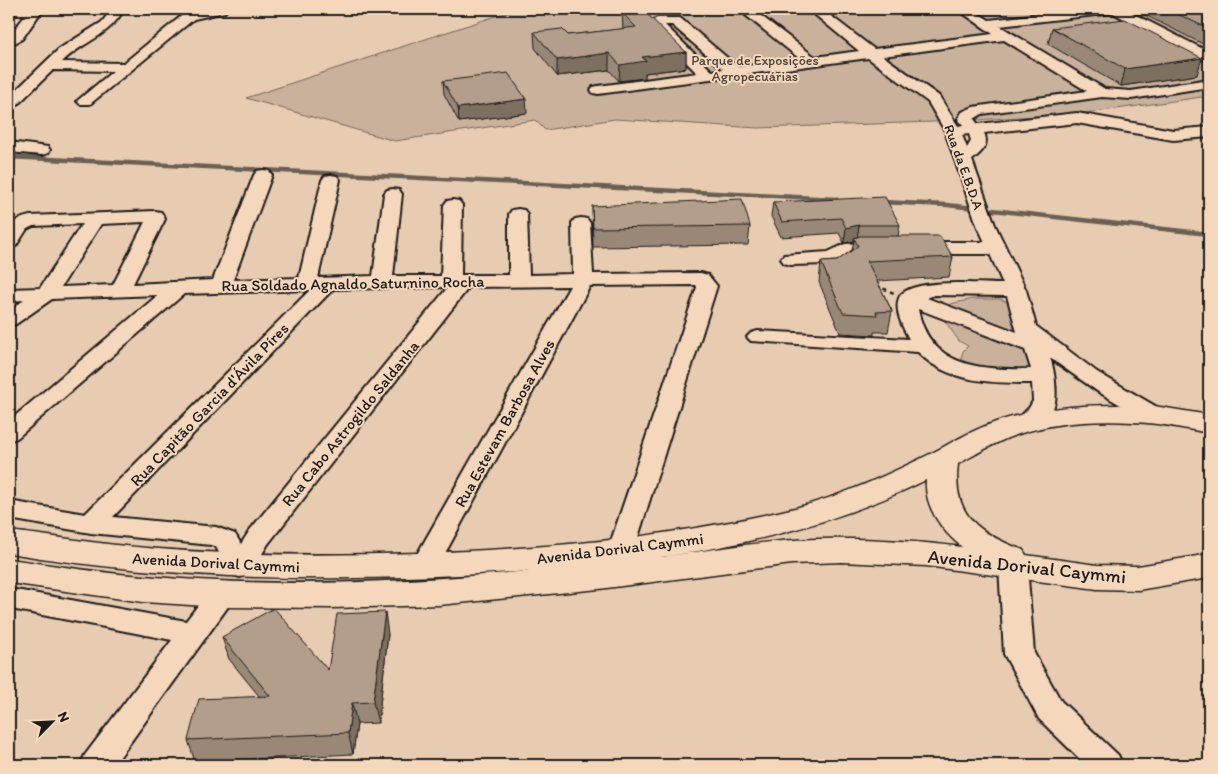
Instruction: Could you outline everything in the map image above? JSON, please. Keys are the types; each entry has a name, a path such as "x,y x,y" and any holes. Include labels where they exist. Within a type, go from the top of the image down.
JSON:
{"main road":[{"name":"Avenida Dorival Caymmi","path":"9,542 67,552 240,567 341,567 513,561 621,550 704,538 799,518 870,494 944,459 977,440 1028,422 1111,414 1154,415 1209,424"},
{"path":"1154,415 1209,436"},
{"path":"944,459 941,485 943,498 948,512 960,528 974,539 1000,554 1053,572"},
{"name":"Avenida Dorival Caymmi","path":"18,588 143,589 222,594 332,595 439,592 608,576 792,552 841,550 926,554 1097,577 1138,578 1209,566"}],"street":[{"path":"9,105 69,48 107,25 118,9"},
{"path":"85,102 190,16 221,9"},
{"path":"744,9 812,62"},
{"name":"Rua da E.B.D.A","path":"814,9 871,54 934,99 953,131 986,225 1016,290 1030,338 1042,365 1044,401 1038,412 1028,422"},
{"path":"963,9 1102,93"},
{"path":"988,24 1114,9 1209,57"},
{"path":"9,11 36,11"},
{"path":"9,42 36,11"},
{"path":"709,76 657,25 657,22 675,21 735,72"},
{"path":"598,90 1006,36"},
{"path":"51,66 126,68"},
{"path":"963,159 978,148 980,142 966,118 967,115 978,110 1102,93 1131,95 1209,82"},
{"path":"953,131 1077,118 1173,136 1209,132"},
{"path":"9,148 42,150"},
{"path":"221,286 263,175"},
{"path":"317,284 331,180"},
{"path":"382,282 393,194"},
{"path":"453,205 457,281"},
{"path":"518,214 519,280"},
{"path":"9,242 20,225 30,221 155,216 156,219 120,290"},
{"path":"9,320 46,294 95,218"},
{"path":"581,223 583,280"},
{"path":"791,259 828,258 838,256 845,250 857,248 996,248"},
{"name":"Rua Soldado Agnaldo Saturnino Rocha","path":"9,295 221,286 382,282 697,278 704,281 706,286 621,550"},
{"name":"Rua Estevam Barbosa Alves","path":"425,565 583,280"},
{"name":"Rua Cabo Astrogildo Saldanha","path":"240,567 259,537 457,281"},
{"name":"Rua Capitão Garcia d'Ávila Píres","path":"91,524 317,284"},
{"path":"9,433 178,288"},
{"path":"909,298 931,289 1016,290"},
{"path":"909,298 1030,338 1099,384 1154,415"},
{"path":"909,298 906,308 922,346 932,356 947,364 975,374 996,377 1044,376"},
{"path":"758,337 922,346"},
{"path":"9,510 91,524 216,536 226,541 240,567"},
{"path":"1013,566 1020,654 1050,710 1107,765"},
{"path":"18,588 193,633"},
{"path":"96,765 222,594"}],"path":[{"path":"871,284 909,298"}],"green space":[{"name":"Parque de Exposições Agropecuárias","path":"509,9 1209,9 1209,96 1095,112 961,121 758,128 615,119 545,130 535,120 395,141 246,98 511,11"},
{"path":"973,299 1000,299 1010,303 1023,337 948,306"},
{"path":"951,317 1021,346 1030,354 1031,365 1028,370 975,370 961,359 963,351 968,346 959,341 945,321"}],"building":[{"path":"1167,9 1209,9 1209,29"},
{"path":"643,10 686,52 642,57 646,61 620,65 609,53 557,60 534,32 562,29 568,35 636,27 622,13"},
{"path":"1125,19 1202,58 1125,69 1052,28"},
{"path":"508,73 526,99 458,108 443,81"},
{"path":"885,197 900,225 859,225 846,228 841,218 782,222 773,202"},
{"path":"742,199 750,226 593,228 592,206"},
{"path":"860,236 940,236 953,257 867,261 892,311 876,312 877,315 843,313 821,262 837,261 858,246 854,238"},
{"path":"274,608 328,670 337,614 385,612 373,702 352,703 348,733 188,740 199,699 270,696 222,637"}],"waterway":[{"path":"9,157 836,199"},
{"path":"881,202 947,205 1209,234"}]}
